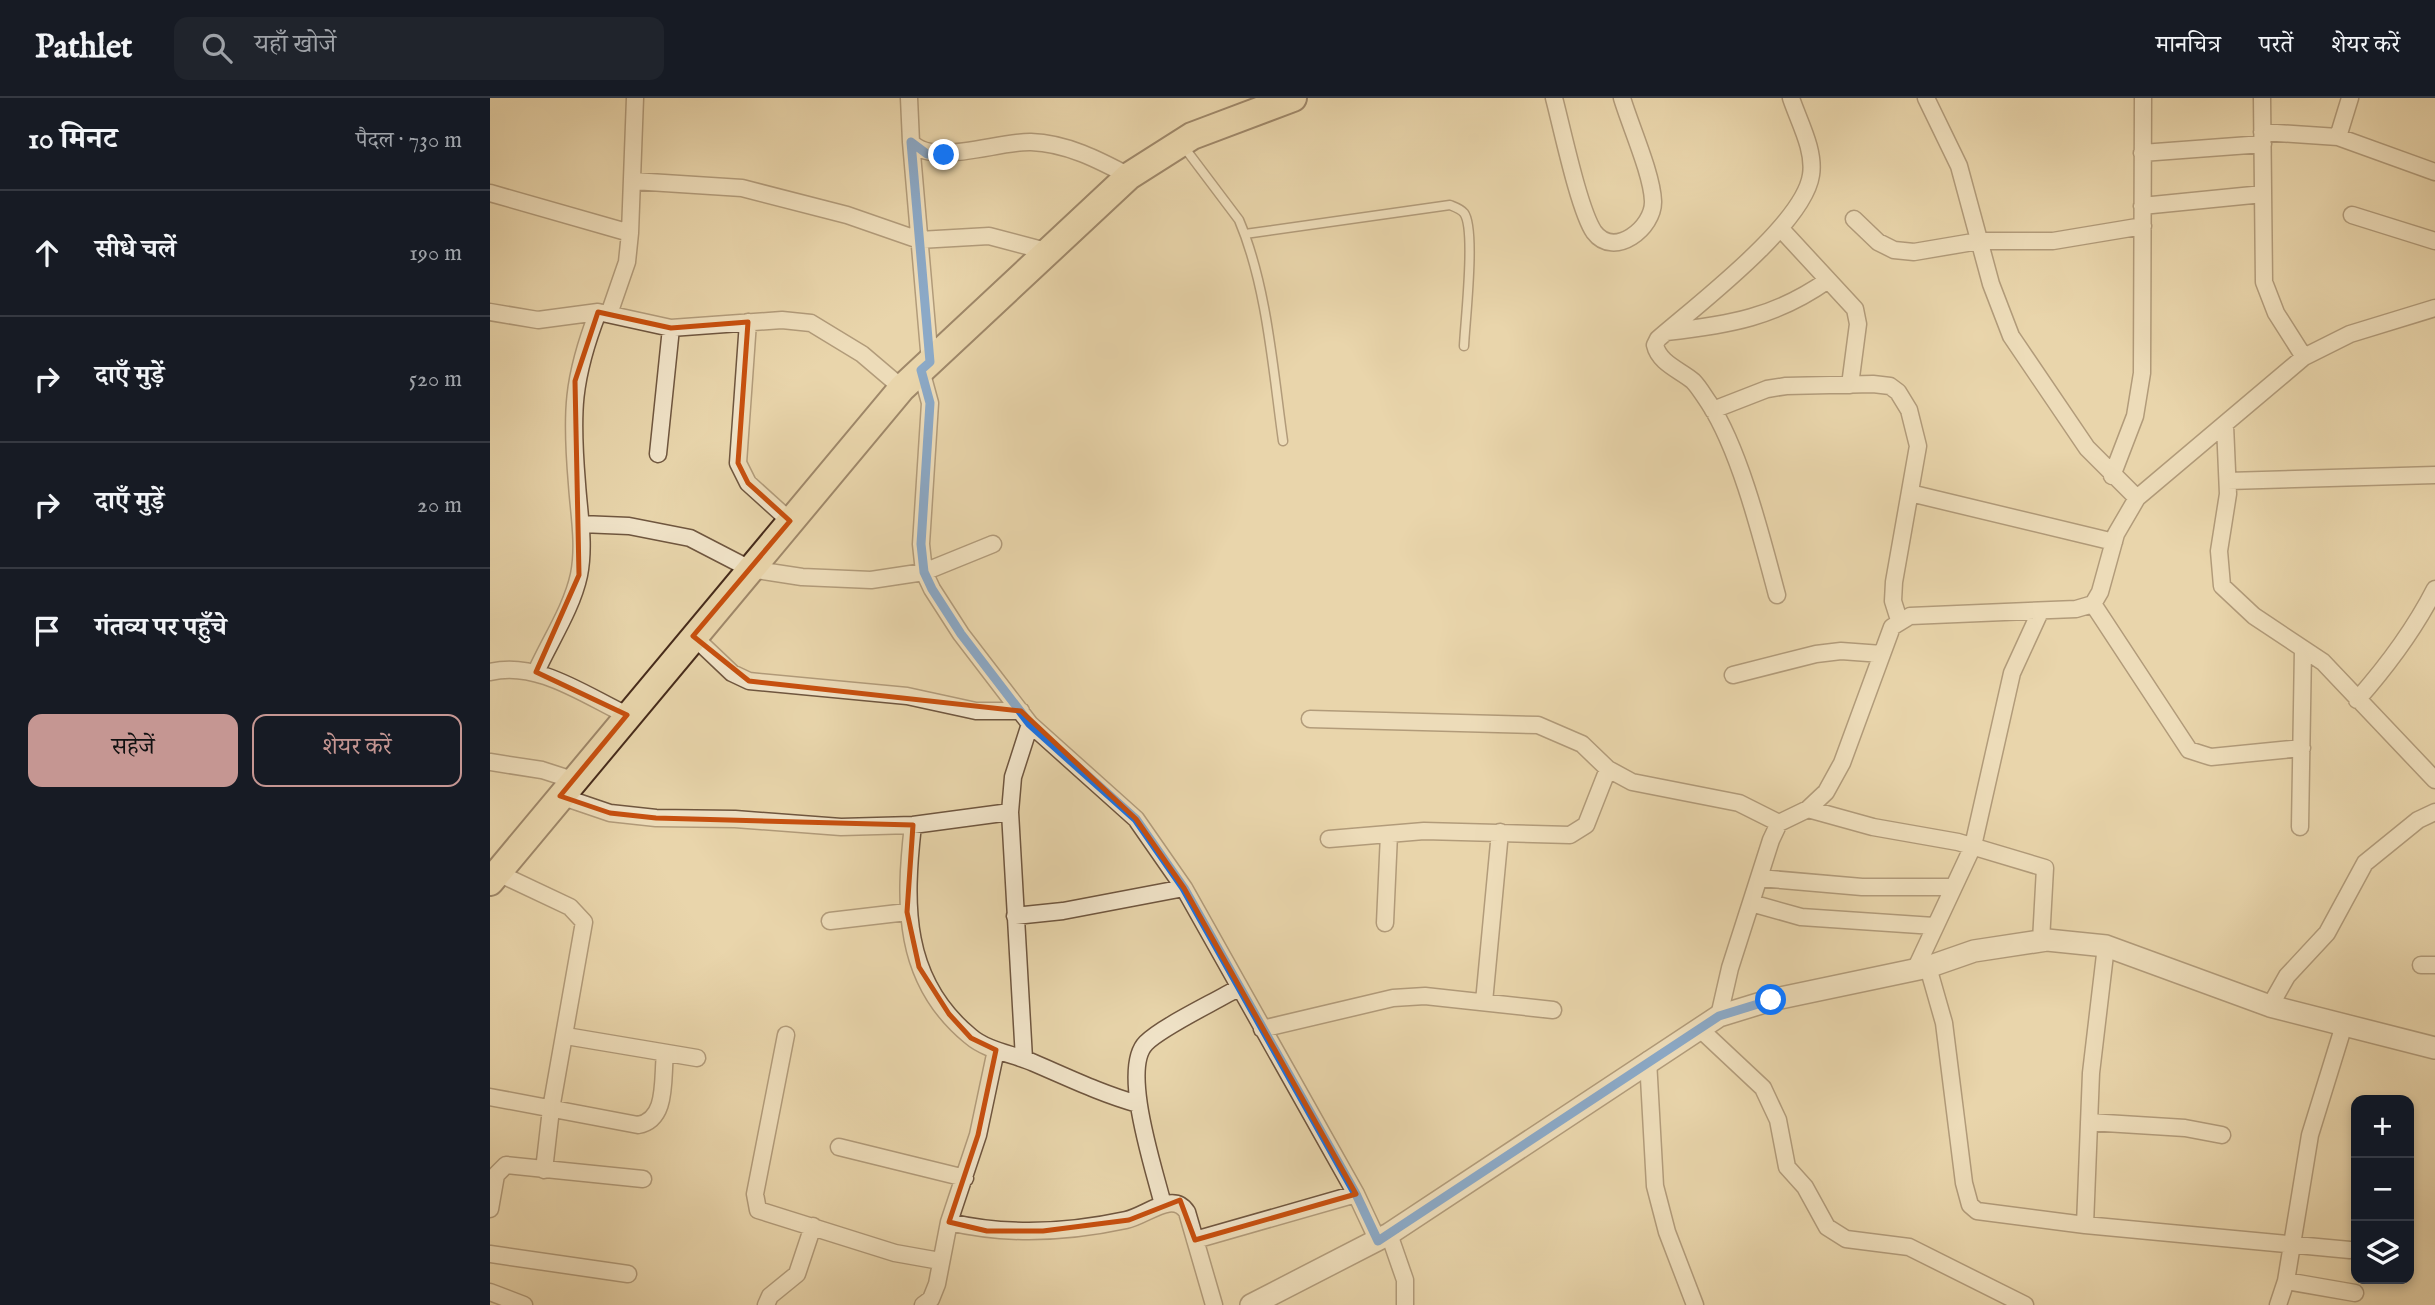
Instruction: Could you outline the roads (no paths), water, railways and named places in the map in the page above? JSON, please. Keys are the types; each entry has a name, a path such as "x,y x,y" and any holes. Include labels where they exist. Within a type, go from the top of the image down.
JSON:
{"main road":[{"path":"494,878 566,788 902,388 1129,176 1181,142 1239,116 1293,98"}],"street":[{"path":"536,672 579,575 581,524 573,437 575,381 581,355 627,262 634,181 635,98"},
{"path":"909,98 930,403 922,508 924,572 961,634 1025,717 1136,819 1184,888 1238,988 1384,1238 1405,1280 1405,1305"},
{"path":"1553,98 1588,218 1600,239 1612,243 1628,240 1646,224 1653,201 1622,98"},
{"path":"1777,595 1760,533 1730,445 1713,410 1693,382 1657,353 1656,345 1666,332 1781,229 1807,192 1811,174 1810,151 1791,98"},
{"path":"1926,98 1959,166 1991,284 2011,336 2087,448 2112,477 2137,498"},
{"path":"2112,477 2135,416 2143,373 2143,98"},
{"path":"2262,98 2264,282 2283,326 2304,357"},
{"path":"2337,137 2350,98"},
{"path":"2142,153 2262,138 2337,137 2435,172"},
{"path":"911,142 927,154 944,155 976,147 1032,142 1087,156 1129,176"},
{"path":"634,181 742,188 784,197 919,240 989,236 1046,251"},
{"path":"490,193 630,233"},
{"path":"2142,206 2263,194"},
{"path":"2351,215 2435,241"},
{"path":"1854,219 1878,242 1894,250 1914,252 1979,241 2053,241 2143,226"},
{"path":"1781,229 1855,309 1858,324 1850,385"},
{"path":"1666,332 1737,323 1772,312 1800,301 1828,280"},
{"path":"1719,1016 1751,903 1780,823 1808,809 1826,792 1842,763 1892,627 1899,620 1910,616 2076,610 2093,604 2100,592 2113,542 2124,515 2137,498 2304,357 2350,334 2435,308"},
{"path":"490,312 538,320 603,313 671,328 695,329 782,320 811,323 862,354 902,388"},
{"path":"748,322 738,463 740,473 748,484 790,521"},
{"path":"658,454 671,328"},
{"path":"1713,410 1767,389 1850,385 1890,386 1898,392 1909,410 1918,446 1894,582 1893,601 1899,620"},
{"path":"2225,425 2228,481 2219,551 2222,586 2254,616 2323,662 2435,780"},
{"path":"2228,481 2435,475"},
{"path":"1910,493 2113,542"},
{"path":"581,524 629,526 690,538 750,569 774,575 871,580 924,572 993,544"},
{"path":"2357,699 2389,663 2419,619 2435,589"},
{"path":"2093,604 2189,750 2211,757 2302,748"},
{"path":"2040,612 2012,673 1973,846 1934,926 1922,968 1942,1011 1964,1183 1970,1205 1985,1214 2350,1250"},
{"path":"693,636 732,673 749,681 907,696 1025,717"},
{"path":"2301,827 2304,649"},
{"path":"1733,675 1816,654 1841,651 1882,654"},
{"path":"490,673 506,668 536,672 627,715"},
{"path":"1024,1059 1010,812 1013,777 1025,717"},
{"path":"1310,719 1538,725 1582,744 1608,769 1632,782 1739,803 1780,823"},
{"path":"490,762 542,770 566,788 610,813 656,818 735,818 841,827 913,825 1010,812"},
{"path":"1329,839 1424,831 1560,836 1579,832 1586,825 1608,769"},
{"path":"1808,809 1873,827 1973,846 2045,868 2041,941"},
{"path":"2270,1006 2287,976 2327,933 2365,863 2418,820 2435,812"},
{"path":"913,825 907,912 919,967 949,1014 971,1038 996,1050 1024,1059 1089,1088 1139,1104"},
{"path":"1484,1002 1500,832"},
{"path":"1385,923 1389,834"},
{"path":"494,878 569,907 584,922 551,1109 544,1170"},
{"path":"1759,878 1862,887 1951,887"},
{"path":"1015,916 1063,911 1184,888"},
{"path":"1751,903 1801,917 1934,926"},
{"path":"830,921 907,912"},
{"path":"1251,1305 1384,1238 1648,1060 1719,1016 1771,1000 1922,968 1974,951 2041,941 2106,946 2270,1006 2435,1048"},
{"path":"2085,1225 2091,1073 2106,946"},
{"path":"1163,1205 1139,1104 1136,1059 1147,1042 1238,988"},
{"path":"1262,1029 1393,998 1425,996 1553,1010"},
{"path":"2278,1305 2286,1281 2310,1135 2344,1025"},
{"path":"1699,1028 1767,1094 1778,1120 1787,1167 1805,1187 1827,1227 1846,1238 1909,1247 2025,1305"},
{"path":"786,1035 755,1202 764,1213 895,1253 940,1261"},
{"path":"566,1036 697,1058"},
{"path":"923,1305 934,1294 949,1222 965,1178 996,1050"},
{"path":"490,1097 638,1125 649,1123 656,1118 659,1109 665,1054"},
{"path":"1648,1060 1655,1186 1667,1232 1695,1305"},
{"path":"2089,1122 2186,1128 2222,1135"},
{"path":"839,1147 965,1178"},
{"path":"490,1209 492,1184 499,1169 506,1165 643,1179"},
{"path":"1195,1240 1356,1194"},
{"path":"949,1222 998,1232 1043,1231 1129,1220 1174,1201 1182,1204 1214,1305"},
{"path":"766,1305 774,1292 794,1279 813,1226"},
{"path":"490,1254 628,1274"},
{"path":"2286,1281 2355,1293"},
{"path":"490,1292 524,1305"}],"lane":[{"path":"1181,142 1240,220 1245,233 1265,316 1283,440"},
{"path":"1245,233 1450,205 1458,208 1468,223 1464,346"}]}
